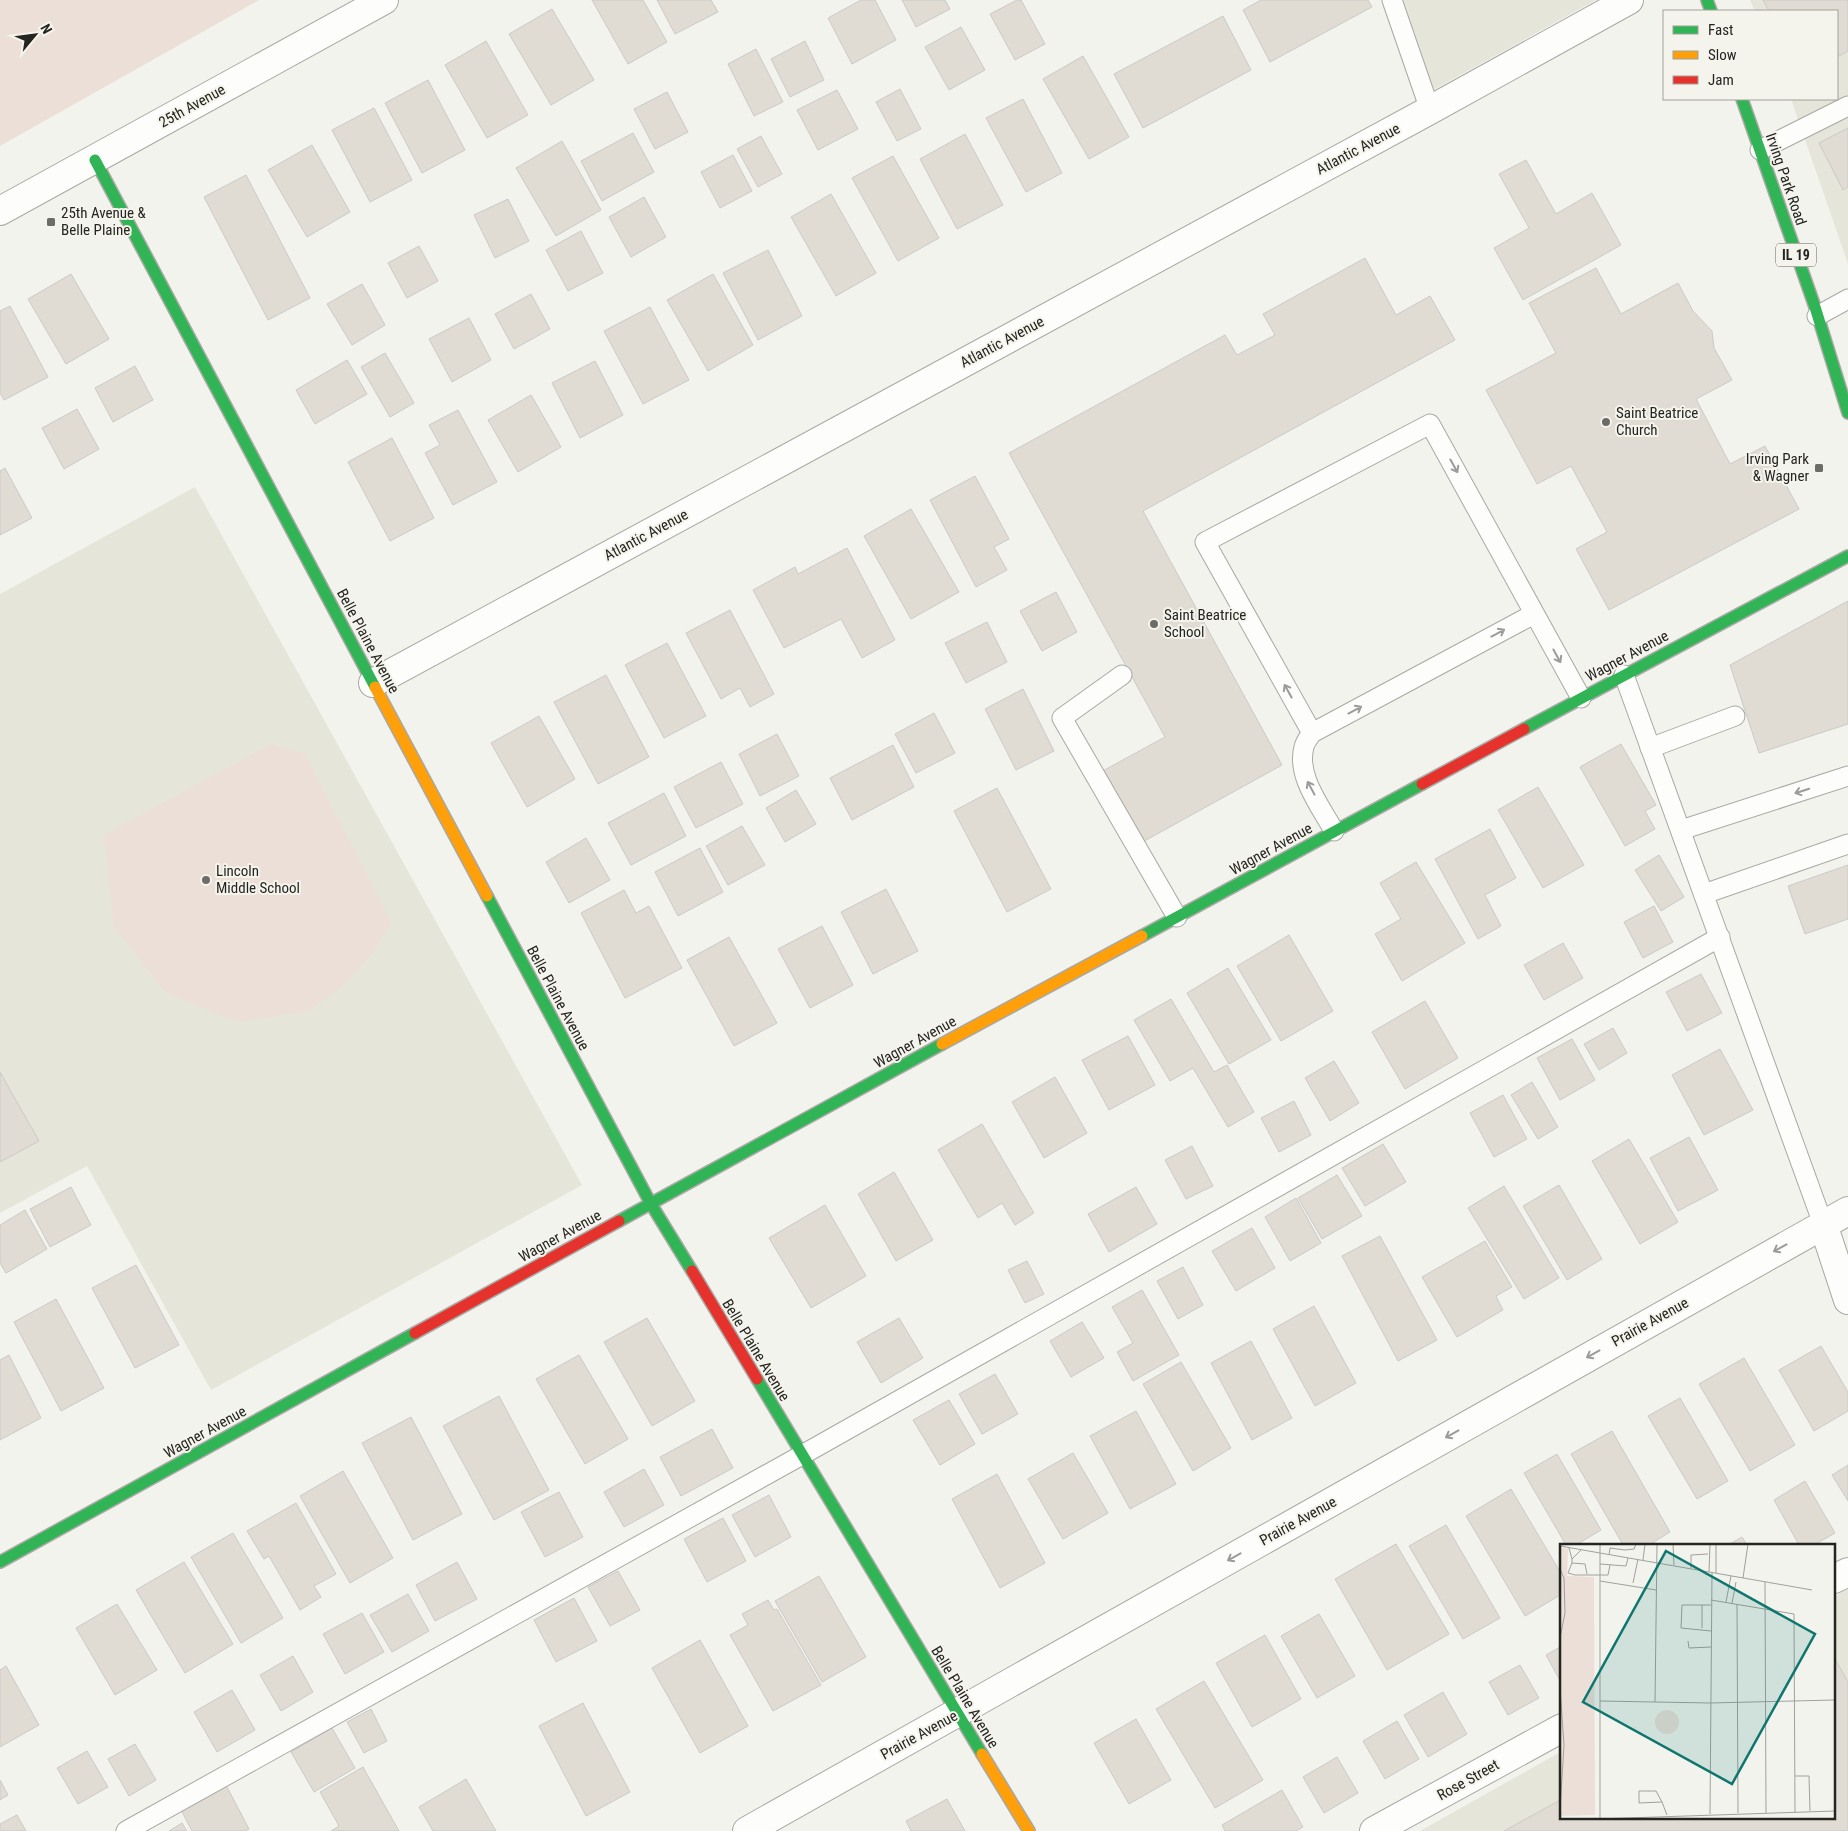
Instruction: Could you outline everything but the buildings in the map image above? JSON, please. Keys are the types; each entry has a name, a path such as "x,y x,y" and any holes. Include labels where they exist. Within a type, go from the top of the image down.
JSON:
{"street":[{"name":"25th Avenue","path":"0,212 384,0"},
{"name":"Atlantic Avenue","path":"373,683 1430,110 1629,0"},
{"name":"Irving Park Road","path":"1742,100 1848,412"},
{"name":"Belle Plaine Avenue","path":"95,160 650,1204 1029,1831"},
{"name":"Wagner Avenue","path":"0,1562 1176,917 1624,674 1848,556"},
{"name":"Prairie Avenue","path":"747,1831 1848,1210"},
{"path":"1823,1224 1848,1300"},
{"path":"1836,1578 1848,1572"},
{"name":"Rose Street","path":"1374,1831 1560,1729"}],"lane":[{"path":"1392,0 1430,110"},
{"path":"1760,150 1848,106"},
{"path":"1817,316 1848,299"},
{"path":"1312,733 1205,542 1430,424 1581,698"},
{"path":"1334,831 1306,780 1303,761 1304,746 1312,733 1534,614"},
{"path":"1624,674 1823,1224"},
{"path":"1122,675 1062,718 1176,917"},
{"path":"1650,748 1735,716"},
{"path":"1681,830 1848,776"},
{"path":"1704,894 1848,844"},
{"path":"126,1831 802,1455 1720,936"}],"shaded area":[{"path":"0,0 259,0 0,146"},
{"path":"1402,0 1596,0 1433,90"},
{"path":"1750,0 1848,0 1848,264 1791,100 1838,100 1838,10 1755,10"},
{"name":"Lincoln Middle School","path":"195,487 582,1185 211,1390 87,1166 0,1213 0,594"},
{"path":"271,744 305,754 391,922 374,951 348,981 309,1011 237,1022 165,992 114,926 104,835"},
{"path":"1848,1589 1848,1831 1420,1831 1560,1752 1560,1818 1836,1818 1836,1596"}],"traffic: fast":[{"path":"1707,0 1711,10"},
{"path":"1742,100 1815,307 1848,413"},
{"path":"95,160 375,687"},
{"path":"1524,729 1848,556"},
{"path":"1142,936 1422,784"},
{"path":"487,896 651,1204 692,1271"},
{"path":"619,1221 942,1044"},
{"path":"0,1562 415,1333"},
{"path":"757,1379 982,1754"}],"traffic: slow":[{"path":"375,687 487,896"},
{"path":"942,1044 1142,936"},
{"path":"982,1754 1029,1831"}],"traffic: jam":[{"path":"1422,784 1524,729"},
{"path":"415,1333 619,1221"},
{"path":"692,1271 757,1379"}],"place":[{"name":"25th Avenue & Belle Plaine","path":"51,222"},
{"name":"Saint Beatrice Church","path":"1606,422"},
{"name":"Irving Park & Wagner","path":"1819,468"},
{"name":"Saint Beatrice School","path":"1154,624"},
{"name":"Lincoln Middle School","path":"206,880"}]}
